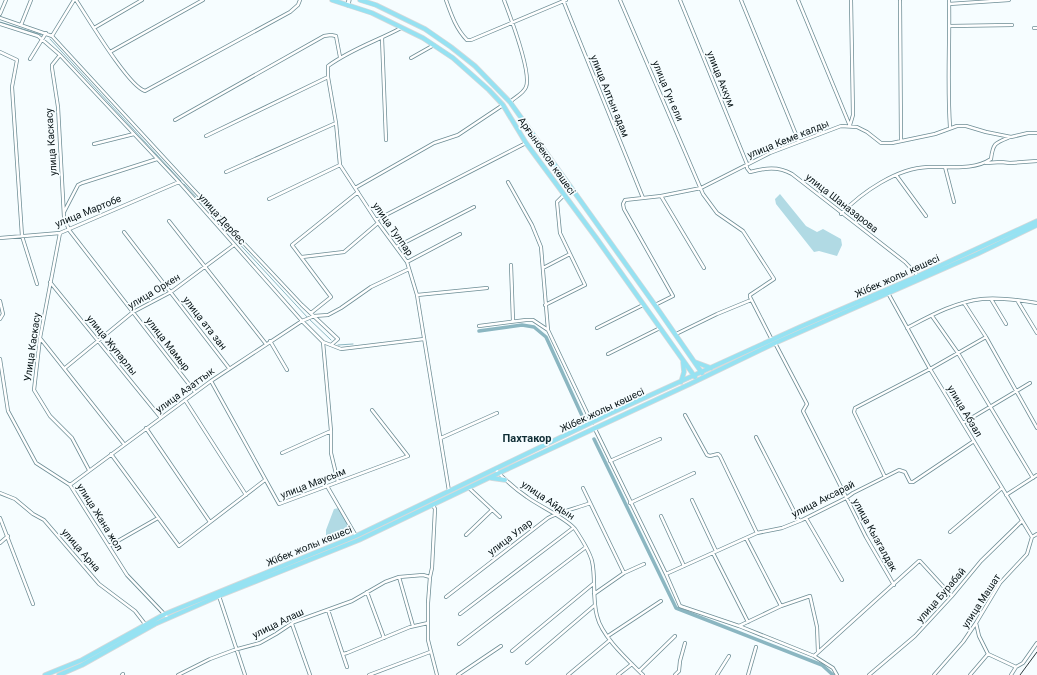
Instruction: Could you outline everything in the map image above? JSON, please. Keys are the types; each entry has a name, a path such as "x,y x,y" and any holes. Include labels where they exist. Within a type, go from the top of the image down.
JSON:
{"main road":[{"name":"Арғынбеков көшесі","path":"332,0 348,2 403,27 435,45 469,71 489,90 503,105 526,143 698,380"},
{"name":"Арғынбеков көшесі","path":"362,0 376,5 425,29 452,47 475,66 510,102 676,334 704,377"},
{"name":"Жібек жолы көшесі","path":"59,675 82,665 155,624 219,596 359,540 489,478 497,471 592,424 609,414 711,368 888,293 1037,222"},
{"name":"Жібек жолы көшесі","path":"45,675 82,660 165,614 356,536 449,491 595,428 698,380 774,341 1037,226"},
{"path":"597,239 604,234"},
{"path":"680,382 684,372 683,359"},
{"path":"694,362 711,368"},
{"path":"489,478 505,480"}],"street":[{"path":"0,14 6,0"},
{"path":"21,24 31,0"},
{"path":"52,36 75,0 132,82 141,90 145,91 290,12 298,5 300,0"},
{"path":"94,28 142,0"},
{"path":"110,52 203,0"},
{"path":"446,0 456,24 466,40 471,40 513,23 564,0"},
{"path":"504,0 513,23 524,63 527,86 523,92 510,102"},
{"name":"улица Алтын адам","path":"564,0 643,198"},
{"name":"улица Гун ели","path":"620,0 701,188"},
{"name":"улица Аккум","path":"680,0 747,164"},
{"path":"741,0 799,142"},
{"path":"798,0 850,126"},
{"path":"850,126 853,115 851,0"},
{"path":"948,0 950,26 950,128"},
{"path":"949,4 1009,0"},
{"path":"900,1 901,140"},
{"name":"улица Дербес","path":"0,18 52,36 197,194 302,305 338,339 331,345"},
{"path":"0,30 1,25"},
{"name":"улица Дербес","path":"1,25 38,36 60,55 179,182 302,321 323,342"},
{"path":"950,26 1012,25"},
{"path":"206,136 328,77 328,66 340,57 403,27"},
{"path":"30,59 46,33"},
{"path":"175,120 324,36 331,34 336,36 340,57"},
{"path":"382,38 386,140"},
{"path":"411,58 435,45"},
{"path":"0,52 17,60 12,87 22,236 37,284"},
{"name":"улица Каскасу","path":"60,55 52,65 52,68 58,108 64,213 69,230"},
{"name":"улица Тулпар","path":"328,77 336,123 340,165 377,222 407,262 417,295 449,491"},
{"path":"355,188 434,143 458,135 503,105"},
{"path":"226,172 336,123"},
{"name":"улица Кеме калды","path":"655,305 673,296 624,209 622,204 625,200 661,196 701,188 770,153 841,126 850,126"},
{"path":"850,126 857,127 867,132 881,143 892,143 935,134 957,126 966,126 1011,137"},
{"path":"986,163 991,159 992,147 996,143 1011,137 1028,133 1037,134"},
{"path":"94,144 134,134"},
{"path":"302,257 344,252 377,222 526,143"},
{"path":"64,213 78,185 157,159"},
{"path":"842,214 851,203 861,195 896,175 913,169 928,166 960,168 986,163 1037,161"},
{"name":"улица Шаназарова","path":"747,164 747,168 750,172 768,168 785,170 905,262 919,277"},
{"path":"269,199 340,165"},
{"path":"945,167 954,202"},
{"path":"896,175 926,216"},
{"name":"улица Мартобе","path":"0,238 60,233 69,230 73,226 179,182"},
{"path":"508,182 539,240 541,247 548,330 592,424"},
{"path":"701,188 703,194 717,213 743,231 774,280 750,295 751,300 774,341"},
{"path":"311,313 331,297 292,245 358,192"},
{"path":"545,305 586,285 560,233 557,202 564,195"},
{"path":"661,196 704,268"},
{"path":"396,247 474,206"},
{"path":"169,221 266,344"},
{"name":"улица Мамыр","path":"69,230 195,392"},
{"name":"улица ата зан","path":"124,232 229,368"},
{"name":"Улица Каскасу","path":"60,233 40,338 34,390 50,416 72,438 89,470"},
{"path":"407,262 460,234"},
{"name":"улица Оркен","path":"65,368 133,312 171,292 206,267 234,244"},
{"path":"543,268 570,254"},
{"path":"510,265 513,321"},
{"name":"улица Азаттык","path":"70,485 211,380 270,341 302,321 314,316 328,315 341,308 371,287 409,269"},
{"name":"улица Жупарлы","path":"50,282 99,340 161,418"},
{"path":"417,295 487,288"},
{"name":"улица Абзал","path":"888,293 930,369 1032,537"},
{"path":"907,328 964,303 991,299 1017,300 1037,303"},
{"path":"991,299 1006,324"},
{"path":"676,334 717,314 751,300"},
{"path":"1017,300 1037,333"},
{"path":"0,302 3,314 0,319"},
{"path":"964,303 986,336 1037,428"},
{"path":"597,328 644,305"},
{"path":"932,316 958,353 1033,478"},
{"path":"479,326 532,320 548,330"},
{"path":"608,354 660,328"},
{"path":"885,478 854,410 855,408 930,369 986,336"},
{"path":"40,338 124,444"},
{"path":"338,482 331,453 331,431 323,342 341,349 424,339"},
{"path":"270,341 287,370"},
{"name":"улица Кызгалдак","path":"774,341 807,404 803,411 866,537 894,585"},
{"name":"улица Жана жол","path":"0,359 8,411 36,463 70,485 127,575 168,618"},
{"name":"улица Маусым","path":"211,380 279,504 408,456 372,410"},
{"path":"963,424 1030,383"},
{"path":"185,400 246,495"},
{"path":"441,438 497,413"},
{"path":"685,415 704,452 710,456 715,454 720,456 757,533"},
{"path":"146,428 210,522"},
{"path":"595,428 680,606 739,626 814,656 833,668 837,675"},
{"path":"282,453 331,431"},
{"path":"756,437 799,521"},
{"path":"610,461 660,439"},
{"name":"улица Аксарай","path":"666,574 757,533 782,528 806,518 846,498 853,492 899,470 905,472 910,482 913,482 974,441"},
{"path":"111,454 179,546 265,480"},
{"name":"улица Айдын","path":"497,471 505,480 527,497 555,514 573,528 586,547 592,561 595,605 600,624 610,640 643,675"},
{"path":"630,503 694,473"},
{"path":"1006,495 1037,475"},
{"path":"328,486 356,536"},
{"path":"469,487 500,517"},
{"path":"582,488 624,573"},
{"path":"950,532 1002,488"},
{"name":"улица Арна","path":"0,493 15,499 33,514 44,520 75,554 99,584 135,611 145,624"},
{"path":"692,500 748,622"},
{"name":"улица Улар","path":"446,597 491,561 555,514 562,514 590,503"},
{"path":"433,504 435,509 432,568 430,578 428,640 437,675"},
{"path":"466,535 492,510"},
{"path":"661,516 684,566"},
{"path":"0,518 33,604"},
{"path":"109,546 158,518"},
{"path":"806,518 842,580"},
{"name":"улица Бурабай","path":"869,675 915,636 952,596 981,560 1022,521"},
{"path":"460,614 573,528"},
{"path":"1032,537 1037,534"},
{"path":"0,543 8,536"},
{"name":"улица Машат","path":"934,675 963,642 1000,583 1027,554 1032,537"},
{"path":"746,538 781,606"},
{"path":"459,644 586,547"},
{"path":"814,656 919,561 952,596"},
{"path":"594,595 624,573 644,564"},
{"name":"улица Алаш","path":"178,675 210,659 260,642 305,618 352,601 385,582 399,577 423,575 430,578"},
{"path":"399,577 413,626"},
{"path":"512,651 593,583"},
{"path":"367,592 384,638"},
{"path":"219,596 246,675"},
{"path":"739,626 781,606 810,596 816,627 818,652"},
{"path":"608,636 661,601"},
{"path":"527,662 595,605"},
{"path":"328,610 347,667"},
{"path":"343,654 347,654 413,626 428,623"},
{"path":"976,623 979,636 988,654 1016,667"},
{"path":"292,624 310,675"},
{"path":"639,671 675,636"},
{"path":"568,675 610,640"},
{"path":"675,675 679,671 685,643"},
{"path":"1011,675 1016,667 1023,663 1037,643"},
{"path":"458,675 501,646"},
{"path":"748,675 756,647"},
{"path":"369,675 430,652"},
{"path":"970,675 988,654"},
{"path":"717,675 729,656"},
{"path":"618,675 632,664"}],"shaded area":[{"path":"780,194 806,226 817,232 823,229 841,239 842,245 837,256 819,251 814,252 776,204 775,199"},
{"path":"339,508 352,531 326,541 326,530 334,509"}],"waterway":[{"path":"0,22 42,35"},
{"path":"50,39 181,181"},
{"path":"184,184 308,318 331,340"},
{"path":"479,331 522,325 534,327 546,337 584,420"},
{"path":"338,345 353,344"},
{"path":"594,439 676,608 822,665 833,675"}],"railway":[{"path":"1020,675 1037,652"}],"district":[{"name":"Пахтакор","path":"527,438"}]}
